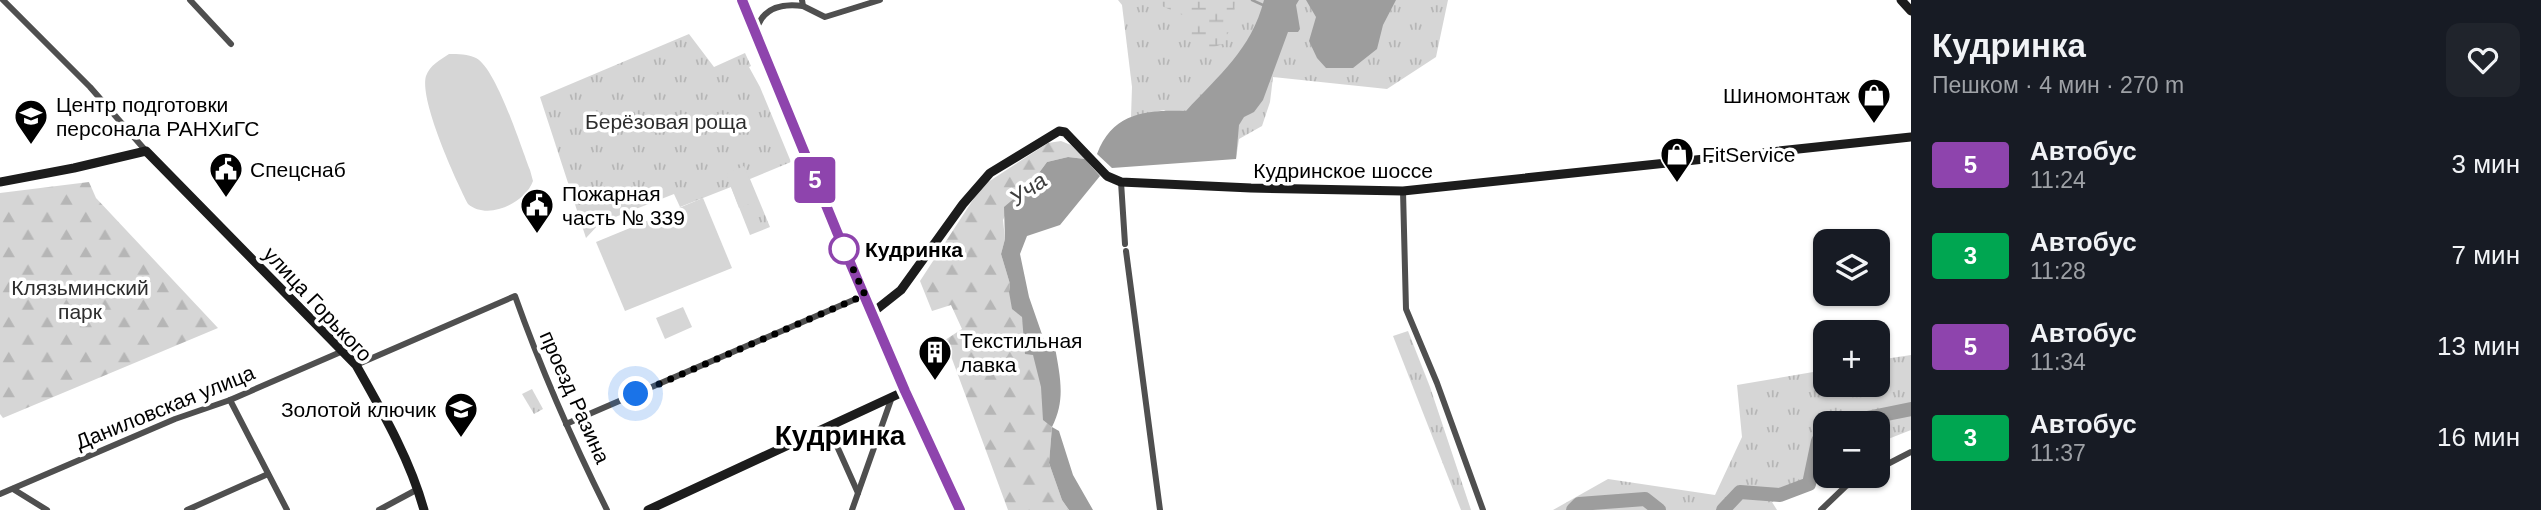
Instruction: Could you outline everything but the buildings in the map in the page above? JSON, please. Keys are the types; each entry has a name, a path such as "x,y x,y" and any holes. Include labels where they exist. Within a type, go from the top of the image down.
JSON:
{"street":[{"path":"0,182 146,151 90,87 3,0"},
{"path":"190,0 231,44"},
{"path":"742,0 905,391 960,510"},
{"path":"755,36 758,23 775,6 802,3 825,17 880,0"},
{"path":"1901,0 1911,10"},
{"name":"Кудринское шоссе","path":"872,313 901,290 963,204 990,173 1059,131 1065,132 1107,176 1121,182 1403,191 1911,137"},
{"name":"улица Горького","path":"146,151 356,365 376,400 418,489 424,510"},
{"path":"1121,182 1126,248 1160,510"},
{"path":"1403,191 1406,309 1437,383 1483,510"},
{"path":"566,424 865,295"},
{"name":"проезд Разина","path":"356,365 515,296 531,344 607,510"},
{"name":"Даниловская улица","path":"0,494 174,419 230,400 344,351"},
{"path":"648,510 905,391"},
{"path":"852,510 893,395"},
{"path":"230,400 286,510"},
{"path":"828,426 859,493"},
{"path":"1890,462 1911,452"},
{"path":"187,510 268,474"},
{"path":"1821,510 1844,488"},
{"path":"13,489 47,510"},
{"path":"379,510 418,489"}],"green space":[{"path":"1118,0 1448,0 1436,57 1387,89 1273,77 1270,102 1262,126 1239,139 1236,159 1164,110 1131,117 1132,87 1122,5"},
{"path":"1148,0 1235,0 1234,20 1223,44 1208,49 1191,35 1194,20"},
{"name":"Берёзовая роща","path":"689,34 714,67 745,53 760,87 791,162 750,179 770,227 750,235 731,187 680,207 674,194 600,223 586,238 540,97"},
{"path":"449,54 473,57 484,65 500,92 521,144 533,181 522,196 505,207 485,211 468,204 433,121 425,87 426,76 433,66"},
{"path":"1061,141 1071,145 1085,159 1068,157 1047,162 1030,185 1014,197 1003,220 1005,239 1001,254 1010,284 1009,292 1022,317 1052,427 1049,463 1062,500 1069,510 1008,510 945,340 962,329 951,305 932,311 920,281 982,186 1048,143"},
{"path":"744,166 758,201 739,208 726,174"},
{"name":"Клязьминский парк","path":"89,182 96,198 218,328 3,418 0,414 0,193"},
{"path":"703,198 732,268 625,311 596,242"},
{"path":"683,307 692,327 665,339 656,318"},
{"path":"1408,331 1430,387 1471,510 1461,510 1393,336"},
{"path":"1911,355 1911,430 1890,438 1890,411 1813,411 1813,481 1772,502 1777,510 1553,510 1608,479 1715,495 1742,437 1737,385 1813,372 1813,397 1890,397 1890,358"},
{"path":"532,389 543,409 534,414 522,394"}],"water":[{"path":"1264,0 1299,0 1296,5 1300,29 1298,32 1288,32 1263,100 1239,125 1236,159 1112,168 1097,154 1112,129 1132,116 1157,111 1186,111 1242,48"},
{"path":"1306,0 1396,0 1383,25 1377,49 1353,68 1326,68 1317,58 1309,41 1316,17"},
{"name":"Уча","path":"1068,157 1085,159 1100,176 1060,225 1027,236 1020,254 1029,297 1045,343 1055,347 1060,397 1052,427 1043,420 1041,387 1033,355 1025,354 1022,317 1012,309 1010,284 1001,254 1005,239 1004,207 1030,185 1047,162"},
{"path":"1052,427 1059,431 1073,475 1093,510 1069,510 1062,500 1049,463"}],"waterway":[{"path":"1252,0 1263,5"},
{"path":"1890,413 1911,409"},
{"path":"1723,510 1740,492 1780,495 1809,484 1813,465"},
{"path":"1573,510 1579,504 1645,499 1659,510"}],"bus line":[{"name":"5","path":"742,0 837,232 905,391 960,510"}],"place":[{"name":"Шиномонтаж","path":"1874,125"},
{"name":"Центр подготовки персонала РАНХиГС","path":"31,146"},
{"name":"FitService","path":"1677,184"},
{"name":"Спецснаб","path":"226,199"},
{"name":"Пожарная часть № 339","path":"537,235"},
{"name":"Кудринка","path":"844,249"},
{"name":"Текстильная лавка","path":"935,382"},
{"name":"Золотой ключик","path":"461,439"}],"district":[{"name":"Кудринка","path":"840,435"}],"route":[{"path":"636,394 865,295 844,249"}]}
